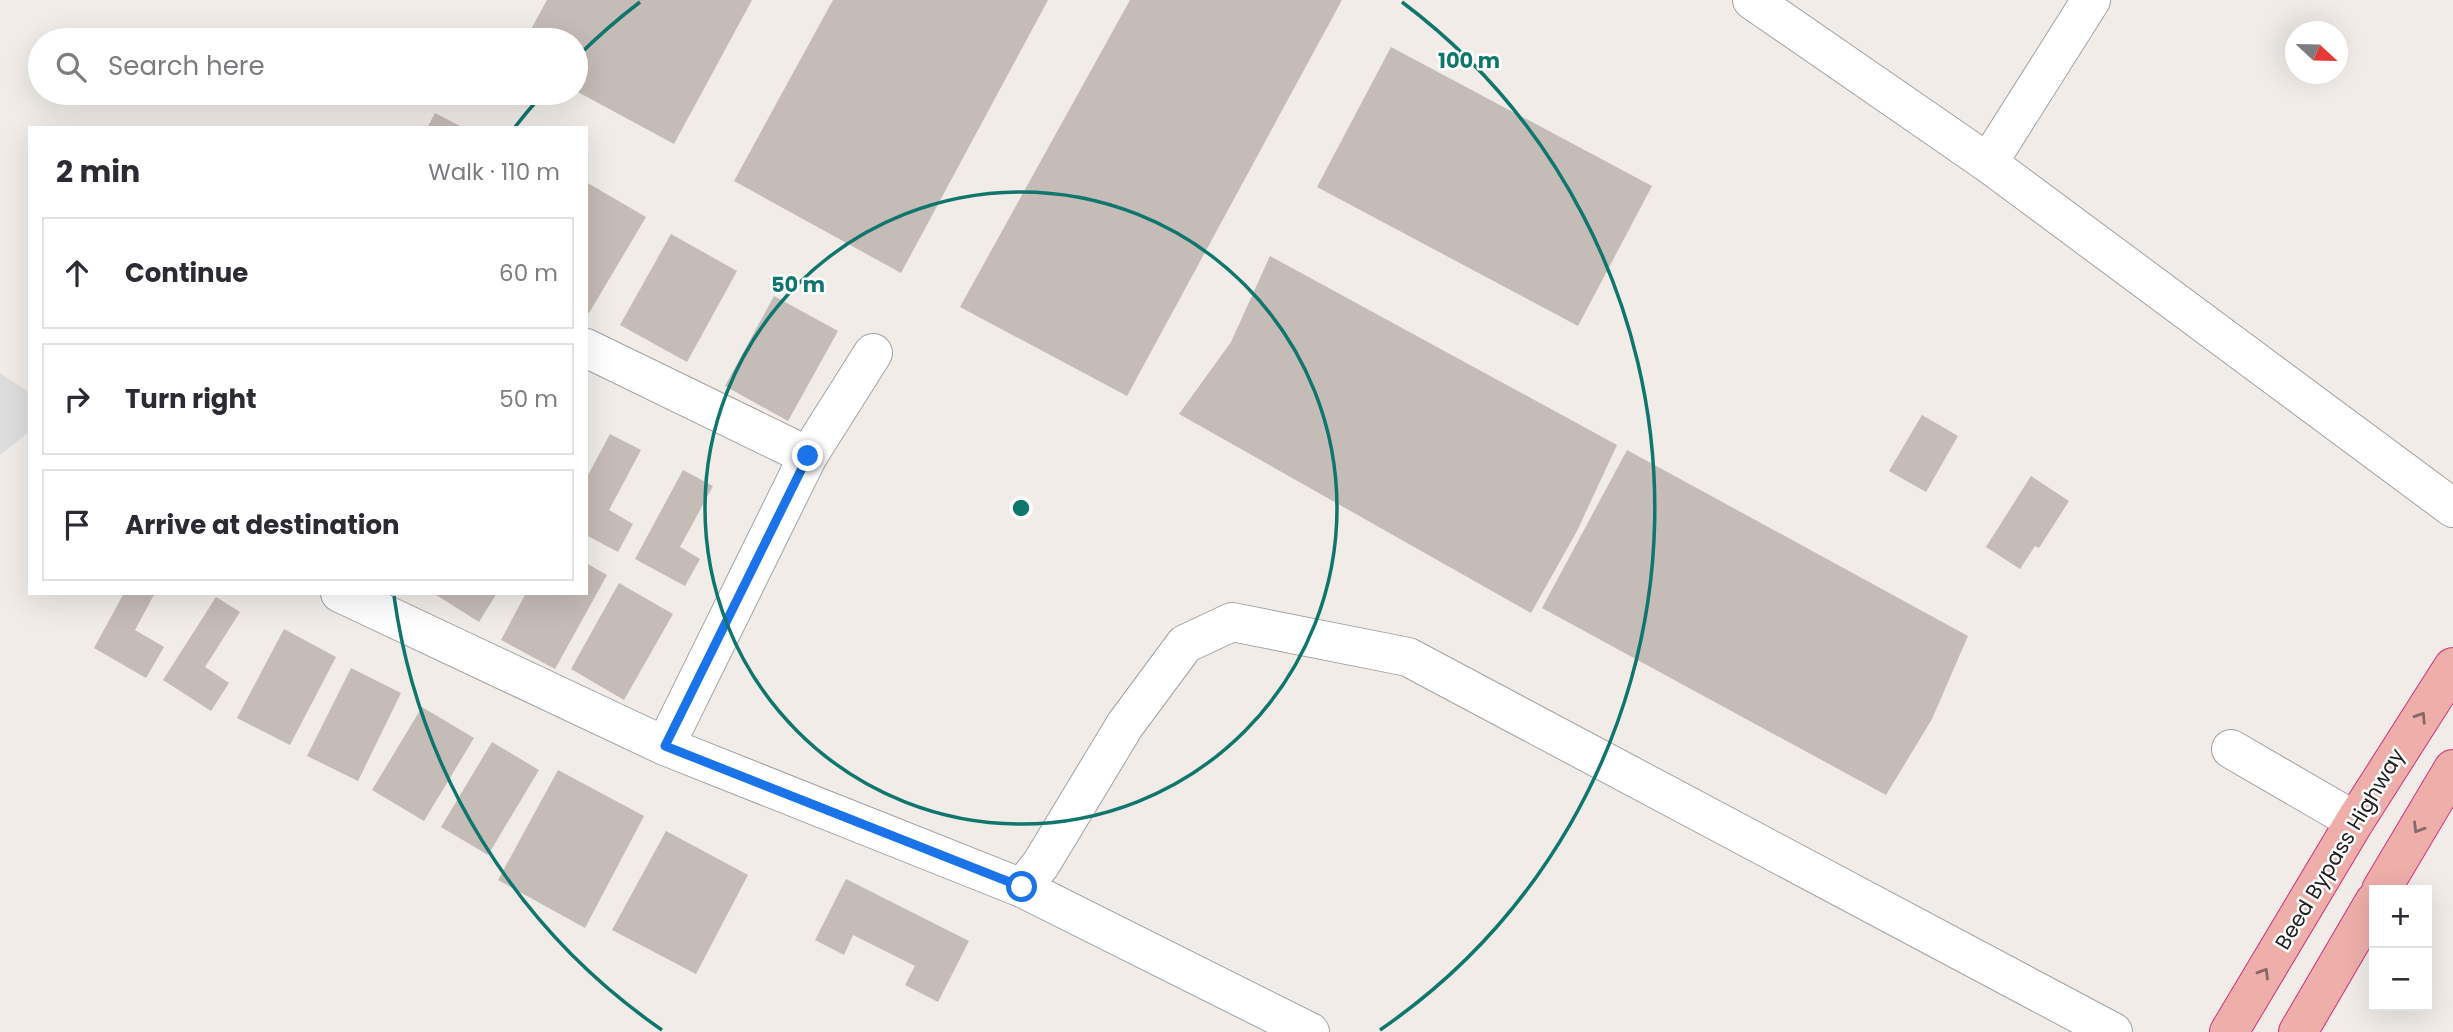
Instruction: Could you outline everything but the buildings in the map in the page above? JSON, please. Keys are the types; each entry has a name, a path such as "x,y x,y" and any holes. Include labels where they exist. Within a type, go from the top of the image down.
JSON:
{"highway":[{"name":"Beed Bypass Highway","path":"2229,1032 2355,821 2453,667"},
{"path":"2384,885 2453,769"},
{"path":"2298,1032 2369,911"}],"street":[{"path":"1752,0 1988,163 2453,508"},
{"path":"1988,163 2091,0"},
{"path":"588,349 808,456"},
{"path":"665,746 808,456 873,353"},
{"path":"344,595 665,746 1022,887 1310,1032"},
{"path":"1022,887 1041,864 1125,726 1185,644 1232,622 1408,657 2113,1032"},
{"path":"2231,749 2355,821"}],"shaded area":[{"path":"0,373 28,392 28,433 0,455"}],"route":[{"path":"808,456 665,746 1022,887"}]}
